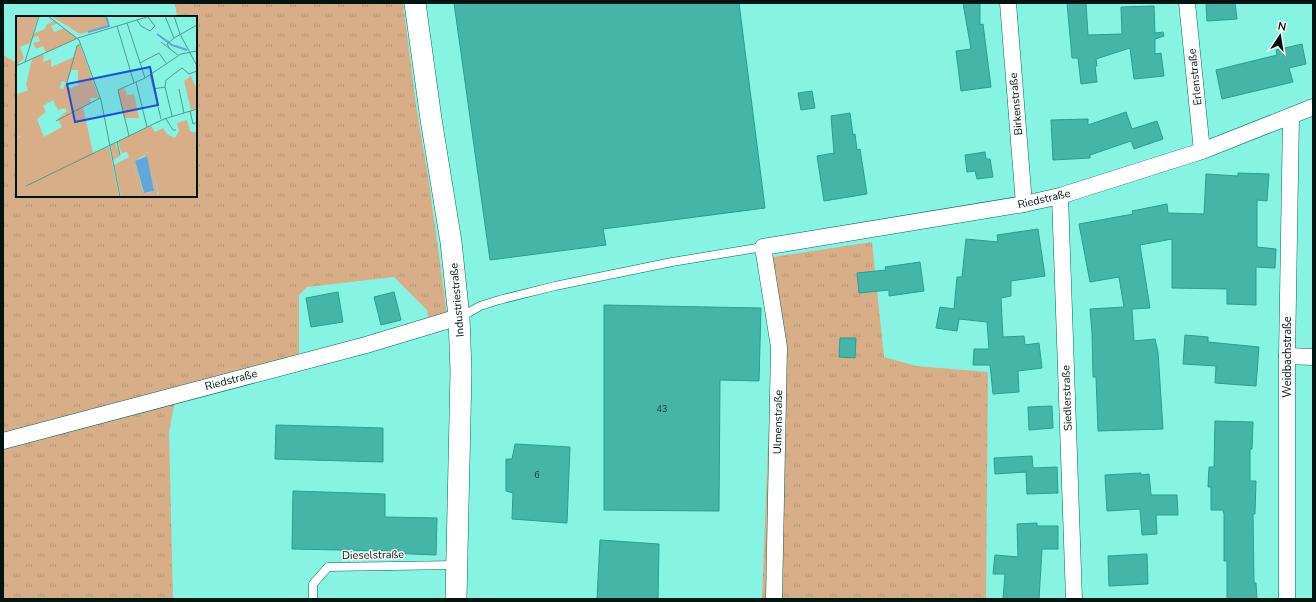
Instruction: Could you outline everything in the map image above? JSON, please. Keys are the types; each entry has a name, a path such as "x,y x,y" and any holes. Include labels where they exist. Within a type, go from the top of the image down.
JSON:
{"street":[{"name":"Industriestraße","path":"415,3 431,119 451,242 459,318 461,386 456,599"},
{"name":"Birkenstraße","path":"1008,3 1024,204"},
{"name":"Erlenstraße","path":"1187,3 1202,151"},
{"name":"Riedstraße","path":"763,247 1024,204 1060,196 1202,151 1313,107"},
{"name":"Weidbachstraße","path":"1287,599 1287,356 1291,116"},
{"name":"Siedlerstraße","path":"1060,196 1074,599"},
{"name":"Ulmenstraße","path":"763,247 779,347 774,599"},
{"name":"Riedstraße","path":"3,441 366,345 459,318"},
{"path":"1287,356 1313,356"}],"lane":[{"path":"459,318 480,306 548,288 672,262 763,247"},
{"name":"Dieselstraße","path":"313,599 313,584 328,566 457,565"}],"green space":[{"path":"175,3 403,3 416,105 429,183 447,314 429,319 427,310 394,277 307,287 299,295 299,356 177,390 169,432 173,599 3,599 3,55 16,62 16,197 197,197 197,16 177,16"},
{"path":"872,242 884,357 916,366 988,372 986,599 762,599 772,341 760,259"}],"building":[{"path":"454,3 739,3 765,208 603,229 606,245 490,260"},
{"path":"963,3 980,3 980,25 983,24 991,87 961,91 956,51 971,49"},
{"path":"1067,3 1086,3 1088,35 1122,34 1121,7 1154,6 1155,33 1163,32 1164,36 1155,39 1155,54 1161,53 1164,76 1134,79 1130,48 1096,59 1097,66 1095,66 1097,82 1081,84 1078,58 1072,58"},
{"path":"1235,3 1237,19 1207,21 1206,4"},
{"path":"1302,44 1306,64 1289,68 1293,82 1222,99 1216,70 1277,55 1276,50"},
{"path":"812,91 815,108 801,110 798,93"},
{"path":"1126,112 1132,129 1157,121 1163,139 1134,149 1131,141 1090,155 1090,158 1053,160 1051,120 1088,119 1088,125"},
{"path":"850,113 857,150 860,149 867,194 824,201 817,156 834,153 831,116"},
{"path":"985,152 986,159 990,159 993,177 977,179 975,171 967,172 965,155"},
{"path":"1238,173 1269,174 1267,201 1257,200 1257,247 1276,249 1275,268 1256,267 1256,305 1227,304 1227,289 1172,288 1172,239 1140,245 1150,308 1132,309 1134,341 1155,339 1158,352 1163,429 1098,431 1096,377 1093,377 1090,309 1124,307 1119,277 1090,282 1079,224 1133,214 1132,211 1167,204 1168,213 1204,214 1206,174 1238,176"},
{"path":"1038,229 1045,276 1011,281 1011,296 1001,298 1003,337 1024,336 1025,345 1039,343 1042,368 1018,371 1019,392 993,394 990,365 973,365 974,349 989,349 987,322 959,319 957,331 936,328 940,307 954,309 957,277 962,277 966,239 998,242 997,235"},
{"path":"920,262 924,291 889,296 889,290 859,293 857,273 886,270 885,267"},
{"path":"338,292 343,322 311,327 306,298"},
{"path":"394,292 401,320 381,325 374,297"},
{"path":"604,305 761,308 759,381 720,380 719,511 604,510"},
{"path":"1185,335 1208,337 1208,342 1259,347 1256,386 1215,383 1216,366 1183,364"},
{"path":"840,338 856,338 855,358 839,357"},
{"path":"1052,406 1053,428 1029,430 1028,407"},
{"path":"1215,421 1253,422 1252,449 1250,449 1250,481 1256,481 1255,514 1253,514 1254,583 1256,583 1257,599 1227,599 1227,561 1224,561 1224,514 1223,510 1211,510 1211,487 1208,487 1209,467 1214,467"},
{"path":"276,425 383,428 383,462 275,459"},
{"path":"515,444 570,447 567,523 512,519 513,493 506,491 506,459 512,459"},
{"path":"1032,456 1033,468 1057,467 1058,493 1027,494 1026,472 995,474 994,458"},
{"path":"1141,473 1141,475 1149,474 1151,495 1177,495 1178,515 1156,515 1157,534 1142,535 1140,509 1107,511 1105,475"},
{"path":"293,491 385,494 385,517 437,518 436,555 388,553 388,551 292,549"},
{"path":"1037,523 1037,526 1058,526 1058,549 1042,549 1039,599 1003,599 1005,574 993,574 995,555 1018,557 1017,524"},
{"path":"600,540 659,544 658,599 597,599"},
{"path":"1147,554 1148,584 1109,586 1108,556"}]}
